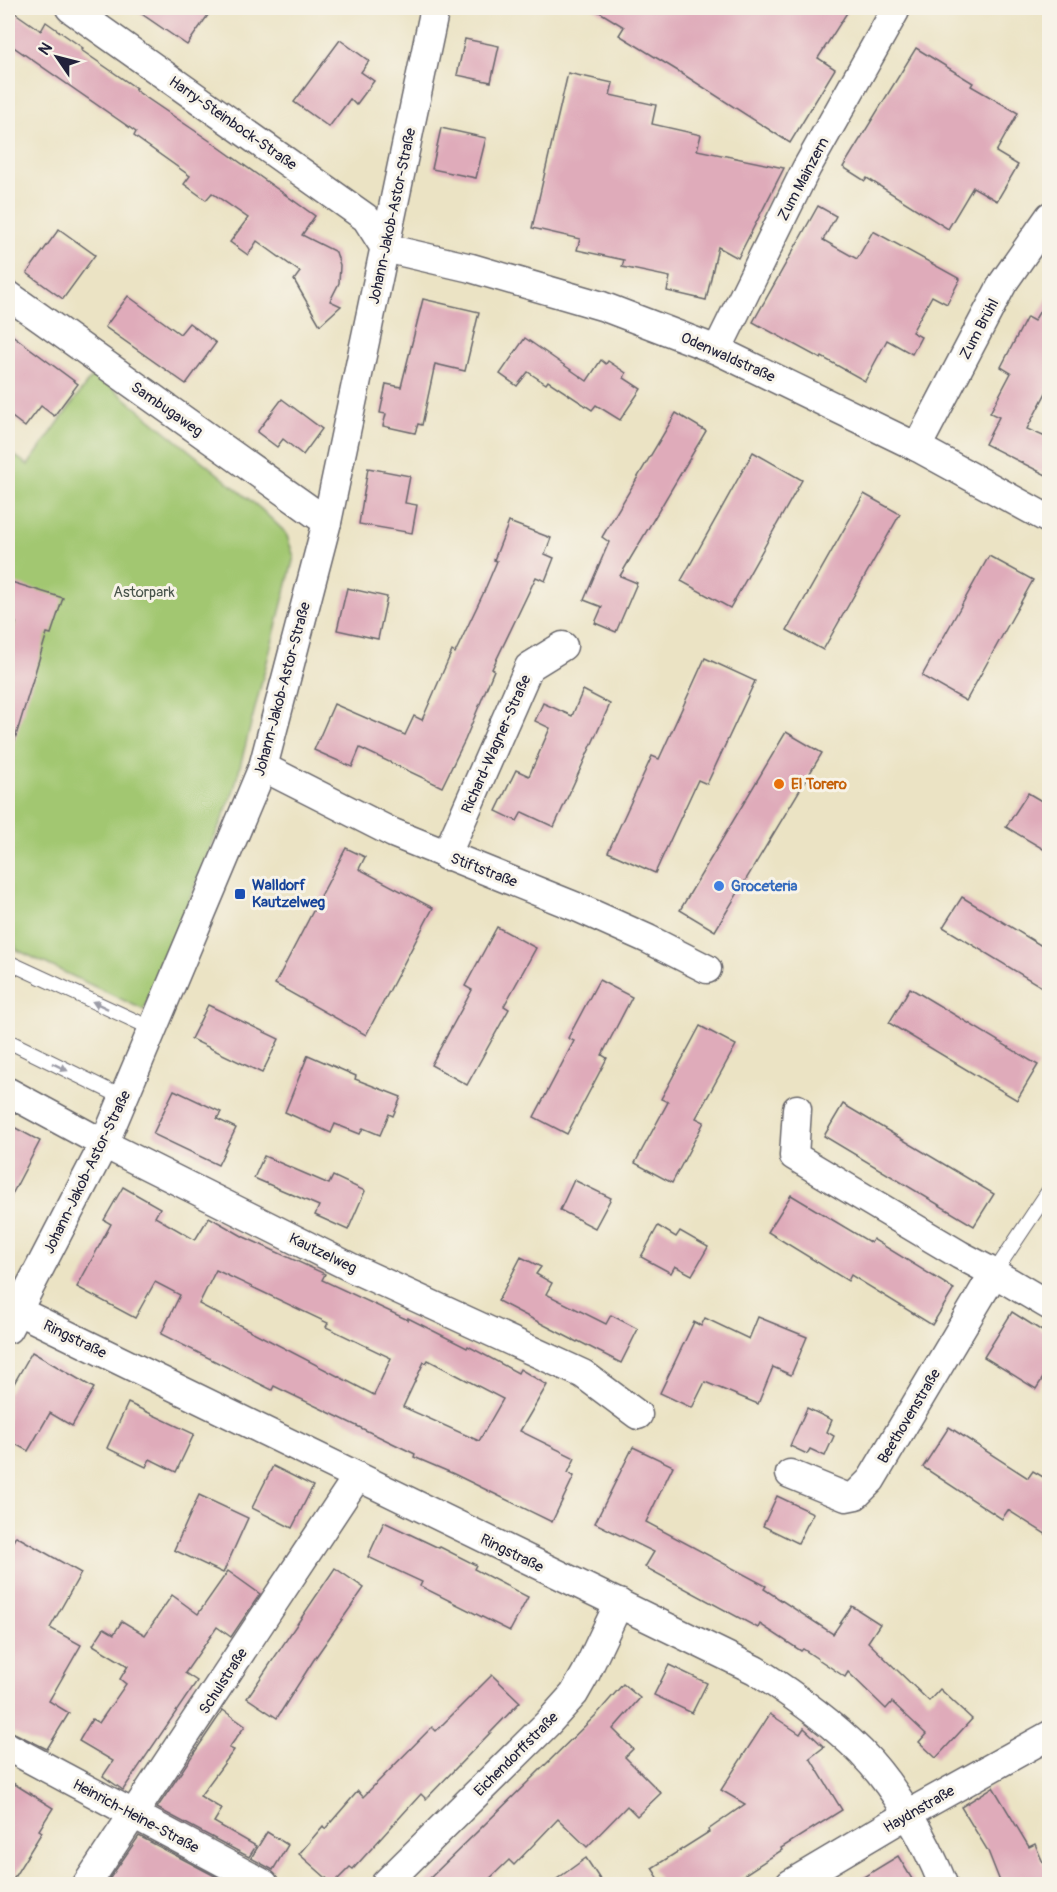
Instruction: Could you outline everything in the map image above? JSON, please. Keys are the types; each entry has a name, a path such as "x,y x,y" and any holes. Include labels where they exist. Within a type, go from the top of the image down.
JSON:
{"street":[{"name":"Harry-Steinbock-Straße","path":"70,8 366,218 385,248"},
{"name":"Johann-Jakob-Astor-Straße","path":"11,1315 104,1144 263,767 327,522 435,8"},
{"name":"Zum Mainzern","path":"717,350 806,169 895,10"},
{"name":"Zum Brühl","path":"917,447 1003,283 1050,216"},
{"name":"Odenwaldstraße","path":"385,248 471,268 602,306 717,350 917,447 1050,520"},
{"name":"Sambugaweg","path":"8,295 327,522"},
{"name":"Richard-Wagner-Straße","path":"446,856 529,667 562,646"},
{"name":"Stiftstraße","path":"263,767 393,833 579,908 707,969"},
{"name":"Kautzelweg","path":"8,1092 104,1144 354,1269 583,1374 638,1414"},
{"path":"797,1110 794,1156 1050,1306"},
{"name":"Beethovenstraße","path":"790,1474 846,1497 856,1495 871,1480 994,1273"},
{"name":"Ringstraße","path":"11,1315 357,1477 755,1670 803,1701 862,1752 908,1814 943,1884"},
{"name":"Schulstraße","path":"87,1884 135,1815 357,1477"},
{"name":"Eichendorffstraße","path":"385,1884 548,1723 574,1694 619,1603"},
{"name":"Haydnstraße","path":"790,1884 908,1814 1050,1736"},
{"name":"Heinrich-Heine-Straße","path":"8,1747 264,1884"}],"lane":[{"path":"8,962 153,1029"},
{"path":"8,1041 124,1098"},
{"path":"994,1273 1050,1190"}],"green space":[{"name":"Astorpark","path":"94,373 261,509 286,533 294,557 234,790 144,1010 17,950 8,928 8,451 28,465"}],"building":[{"path":"8,8 41,31 46,22 83,48 81,50 136,88 135,90 315,216 302,235 336,252 340,265 339,283 330,301 341,306 320,325 294,280 300,272 257,241 248,255 230,242 248,218 212,193 206,200 184,184 190,176 134,136 136,132 8,43"},
{"path":"133,8 213,8 187,45"},
{"path":"593,8 850,8 818,58 835,69 790,143 619,35 624,27"},
{"path":"465,39 499,46 491,82 457,75"},
{"path":"340,40 369,61 361,72 374,81 356,105 350,99 329,127 294,102"},
{"path":"916,48 973,83 971,86 1018,113 996,152 1018,165 997,201 973,187 948,229 867,178 865,181 843,167"},
{"path":"568,73 613,83 610,95 656,105 652,124 701,135 697,150 784,168 738,258 718,247 706,300 667,291 670,277 622,267 624,260 577,250 580,239 532,228"},
{"path":"441,128 486,138 476,178 432,169"},
{"path":"818,206 836,216 823,240 857,259 873,231 960,279 947,304 932,296 912,332 921,337 912,354 887,340 865,381 753,322"},
{"path":"59,229 95,255 63,299 27,273"},
{"path":"1050,294 1050,385 1027,429 1050,439 1050,477 985,444 999,417 990,413 1011,373 1001,367 1027,317 1034,321"},
{"path":"128,296 180,334 189,323 216,343 186,384 105,327"},
{"path":"423,299 479,312 465,371 435,364 422,425 418,424 415,433 383,426 386,414 380,413 386,384 401,387"},
{"path":"8,332 78,384 54,416 41,406 25,427 8,414"},
{"path":"525,338 587,381 601,360 606,364 608,361 626,373 624,378 641,389 620,420 596,405 592,410 548,381 546,384 528,372 517,386 500,374"},
{"path":"282,399 322,429 303,455 283,439 277,447 257,432"},
{"path":"676,413 706,431 620,576 637,583 616,632 595,623 602,607 584,600 609,542 602,537"},
{"path":"753,452 802,480 730,608 681,581"},
{"path":"368,468 410,476 405,503 417,505 412,533 359,524"},
{"path":"864,494 900,514 823,650 787,630"},
{"path":"509,522 551,538 545,554 554,558 545,581 536,577 492,669 494,670 465,740 442,787 360,748 352,767 314,750 334,704 405,735 414,716 422,720 452,651 455,653 483,594 497,561 494,560"},
{"path":"989,556 1033,580 966,701 922,676"},
{"path":"8,581 63,598 51,634 47,633 12,749 8,748 8,650 16,623 8,620"},
{"path":"347,588 387,597 378,639 337,630"},
{"path":"705,658 755,681 707,784 698,780 655,873 608,852 652,756 659,759"},
{"path":"583,690 610,704 554,827 522,812 517,821 496,811 516,770 529,776 550,728 535,721 543,703 572,716"},
{"path":"786,732 822,753 715,931 680,910"},
{"path":"1028,793 1050,806 1050,853 1006,827"},
{"path":"346,848 365,857 359,869 433,908 366,1035 275,984"},
{"path":"962,897 1050,951 1050,992 943,927"},
{"path":"497,927 536,948 504,1006 509,1009 467,1085 431,1065 472,990 465,986"},
{"path":"599,980 632,997 602,1055 607,1058 567,1134 534,1117 574,1041 568,1038"},
{"path":"910,988 1038,1065 1017,1100 889,1023"},
{"path":"208,1005 279,1039 262,1073 191,1039"},
{"path":"700,1026 736,1045 696,1118 704,1122 672,1183 635,1163 668,1102 661,1099"},
{"path":"308,1055 356,1076 355,1079 401,1097 393,1116 389,1114 380,1135 363,1128 360,1134 335,1124 331,1133 285,1112"},
{"path":"174,1090 221,1112 217,1119 236,1128 218,1165 153,1134"},
{"path":"843,1104 994,1194 974,1226 824,1136"},
{"path":"8,1124 40,1141 8,1202"},
{"path":"264,1156 329,1184 333,1176 365,1191 348,1230 315,1215 319,1206 254,1178"},
{"path":"574,1180 611,1198 595,1228 560,1210"},
{"path":"123,1187 160,1208 155,1217 195,1240 209,1217 244,1237 325,1274 322,1280 408,1320 408,1318 467,1348 468,1346 518,1373 520,1369 547,1385 520,1431 575,1458 568,1473 574,1476 552,1522 414,1457 415,1454 274,1386 272,1390 161,1334 180,1295 155,1282 135,1318 77,1287 111,1224 104,1220","holes":["216,1270 328,1323 326,1327 391,1358 374,1395 199,1304","428,1360 503,1399 479,1441 403,1407 424,1362"]},
{"path":"791,1195 871,1243 873,1239 954,1289 932,1325 851,1275 848,1281 768,1232"},
{"path":"658,1226 676,1237 680,1231 708,1247 692,1275 675,1266 671,1273 641,1257"},
{"path":"521,1257 541,1267 536,1274 552,1283 546,1294 606,1324 611,1315 638,1329 621,1363 498,1301"},
{"path":"1012,1312 1050,1336 1050,1367 1036,1389 984,1357"},
{"path":"758,1317 807,1337 791,1375 773,1367 758,1404 705,1382 692,1408 660,1393 694,1322 701,1326 705,1318 749,1339"},
{"path":"32,1352 94,1388 72,1426 50,1413 28,1451 8,1440 8,1394"},
{"path":"128,1403 194,1434 176,1472 150,1459 146,1467 107,1448"},
{"path":"807,1408 832,1420 827,1432 834,1436 825,1456 810,1449 807,1454 790,1446"},
{"path":"949,1427 1028,1478 1033,1471 1050,1481 1050,1537 1008,1510 1002,1519 923,1467"},
{"path":"633,1447 673,1466 646,1522 766,1586 764,1589 833,1634 852,1606 880,1624 868,1642 929,1701 940,1689 972,1719 936,1758 919,1742 926,1734 892,1702 886,1709 848,1672 845,1677 760,1624 758,1628 645,1567 654,1552 595,1523"},
{"path":"273,1466 313,1486 292,1528 252,1508"},
{"path":"199,1495 248,1518 223,1573 174,1550"},
{"path":"777,1496 813,1513 798,1543 763,1526"},
{"path":"384,1522 476,1565 474,1569 528,1597 510,1631 420,1586 422,1582 368,1557"},
{"path":"16,1536 81,1573 50,1628 81,1645 49,1701 69,1713 47,1749 8,1730 8,1551"},
{"path":"335,1568 364,1588 277,1718 247,1698"},
{"path":"228,1571 260,1594 231,1637 217,1627 185,1673 197,1681 123,1790 103,1776 113,1761 79,1741 92,1719 99,1723 126,1684 120,1679 128,1666 93,1645 104,1628 114,1634 122,1621 145,1635 172,1595 198,1614"},
{"path":"669,1665 707,1683 692,1713 654,1695"},
{"path":"492,1675 520,1702 426,1799 421,1794 353,1869 350,1867 333,1884 299,1854 323,1826 325,1829 358,1791 363,1797 432,1727 436,1731"},
{"path":"623,1684 640,1698 613,1729 633,1749 625,1757 661,1793 637,1816 627,1806 587,1847 558,1819 514,1865 509,1860 484,1884 424,1884 597,1714"},
{"path":"223,1710 245,1726 229,1748 234,1750 200,1796 222,1809 214,1822 256,1846 249,1857 157,1808"},
{"path":"770,1714 800,1734 804,1728 824,1747 810,1758 842,1810 781,1848 782,1850 730,1884 662,1884 652,1868 709,1832 708,1830 745,1804 721,1790"},
{"path":"8,1780 53,1808 39,1830 42,1832 10,1884 8,1884"},
{"path":"993,1787 1029,1847 1035,1844 1050,1884 1001,1884 988,1851 961,1807"},
{"path":"267,1832 288,1845 273,1870 251,1858"},
{"path":"139,1836 230,1884 106,1884"},
{"path":"898,1856 915,1884 852,1884"},
{"path":"586,1858 603,1884 550,1884"}],"place":[{"name":"El Torero","path":"779,784"},
{"name":"Groceteria","path":"719,886"},
{"name":"Walldorf Kautzelweg","path":"240,894"}]}
